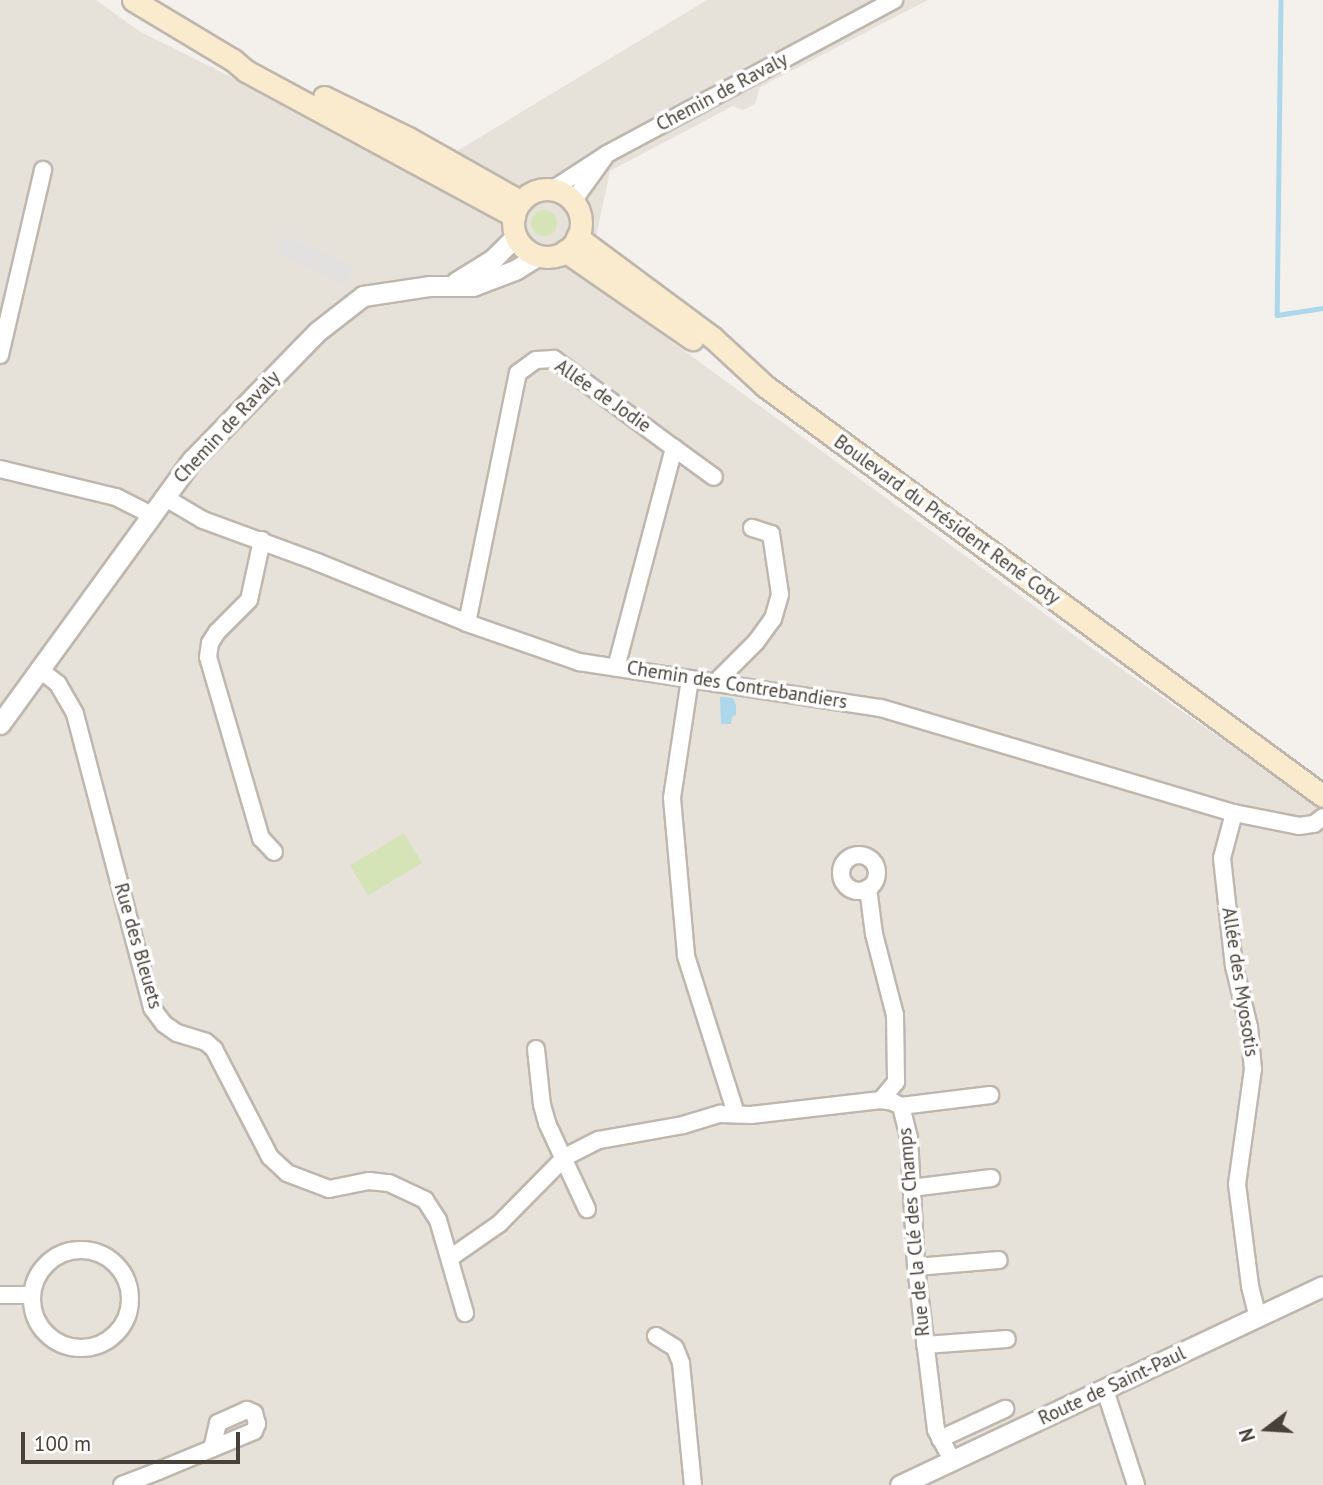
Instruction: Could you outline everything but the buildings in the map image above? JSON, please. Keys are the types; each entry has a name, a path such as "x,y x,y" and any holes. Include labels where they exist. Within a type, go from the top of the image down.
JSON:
{"main road":[{"path":"133,0 233,60 246,71 517,218"},
{"path":"553,189 573,201 580,222 571,244 553,256 539,256 525,248 517,218 532,192 553,189"},
{"name":"Boulevard du Président René Coty","path":"571,244 1323,796"}],"street":[{"name":"Chemin de Ravaly","path":"553,189 607,154 894,0"},
{"path":"573,201 607,154"},
{"path":"0,355 43,170"},
{"path":"448,285 483,267 517,218"},
{"name":"Chemin de Ravaly","path":"0,723 192,460 318,331 363,296 384,290 448,285 473,286 539,256"},
{"name":"Allée de Jodie","path":"467,623 518,373 536,360 554,359 714,477"},
{"path":"616,667 674,448"},
{"path":"0,469 116,498 151,514"},
{"name":"Chemin des Contrebandiers","path":"164,497 203,520 262,540 467,623 579,663 881,708 1234,813 1299,826 1314,824 1323,817"},
{"path":"715,683 756,642 773,619 780,594 771,534 752,528"},
{"path":"262,540 249,600 217,632 210,643 208,657 261,838 274,852"},
{"name":"Rue des Bleuets","path":"39,669 58,684 75,714 152,1008 164,1024 177,1032 206,1042 214,1049 270,1157 287,1174 329,1189 369,1181 389,1183 408,1190 432,1208 450,1258 465,1313"},
{"path":"690,679 672,798 686,956 736,1114"},
{"name":"Allée des Myosotis","path":"1234,813 1222,858 1234,966 1250,1027 1253,1069 1237,1184 1250,1286 1258,1318"},
{"path":"867,888 874,934 895,1015 896,1082 881,1100"},
{"path":"536,1049 542,1105 586,1209"},
{"path":"901,1106 990,1095"},
{"name":"Rue de la Clé des Champs","path":"450,1258 499,1224 565,1157 599,1140 682,1125 720,1114 797,1111 881,1100 901,1106 909,1138 916,1267 936,1430 952,1460"},
{"path":"911,1188 991,1178"},
{"path":"90,1250 109,1258 123,1273 130,1303 124,1323 110,1338 92,1347 71,1348 52,1339 38,1324 32,1294 37,1275 51,1259 70,1251 90,1250"},
{"path":"916,1267 999,1260"},
{"name":"Route de Saint-Paul","path":"900,1485 1323,1286"},
{"path":"0,1296 32,1294"},
{"path":"656,1336 675,1348 681,1363 693,1485"},
{"path":"925,1345 1007,1339"},
{"path":"1105,1390 1136,1485"},
{"path":"940,1439 1006,1409"},
{"path":"121,1485 212,1448"}],"shaded area":[{"path":"0,0 96,0 139,31 422,172 707,0 928,0 760,87 755,104 743,110 733,106 610,171 587,280 1089,646 1323,810 1323,1485 0,1485"},
{"path":"745,87 748,93 631,153 627,147"},
{"path":"285,235 353,267 345,285 277,253"}],"green space":[{"path":"544,210 553,214 557,223 553,232 544,236 535,232 531,223 535,214"},
{"path":"404,833 422,863 368,895 350,865"}],"water":[{"path":"720,697 733,698 736,705 736,715 732,717 731,724 721,724"}],"waterway":[{"path":"1281,0 1277,315 1323,308"}]}
